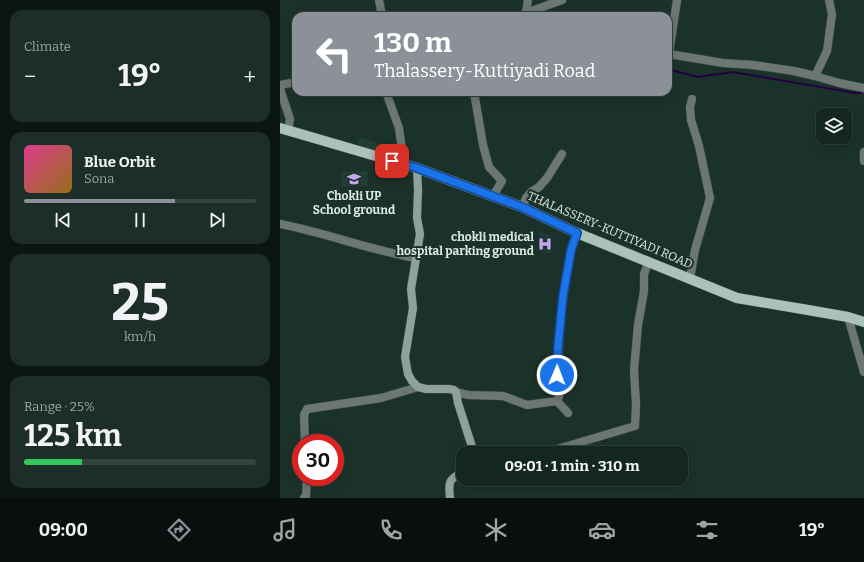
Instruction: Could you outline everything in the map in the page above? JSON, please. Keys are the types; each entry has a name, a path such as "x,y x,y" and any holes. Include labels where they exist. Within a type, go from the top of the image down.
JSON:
{"main road":[{"name":"THALASSERY-KUTTIYADI ROAD","path":"284,129 417,168 494,196 522,207 577,233 737,298 848,317 864,322"},
{"path":"417,168 417,218 420,234 411,288 413,308 405,357 408,374 418,387 449,389 456,392 472,446"},
{"path":"450,498 450,481 456,476"}],"street":[{"path":"379,0 381,12"},
{"path":"527,12 528,0"},
{"path":"532,12 562,0"},
{"path":"672,34 677,0"},
{"path":"815,76 827,51 832,14 830,0"},
{"path":"672,54 723,63 794,71 864,88"},
{"path":"280,85 292,83"},
{"path":"280,89 290,119 284,129"},
{"path":"387,96 399,128 404,165"},
{"path":"475,96 483,145 489,167 502,181 494,196"},
{"path":"690,278 695,250 710,198 692,120 690,107 692,99"},
{"path":"864,152 864,162"},
{"path":"522,207 526,198 531,192 539,187 547,178 562,154"},
{"path":"280,224 324,234 394,254 416,258"},
{"path":"557,401 560,391 557,375 563,296 571,250 577,233"},
{"path":"568,446 635,426 636,405 634,370 638,325 644,291 644,274 649,262"},
{"path":"848,317 864,372"},
{"path":"305,434 304,415 307,409 381,398 418,387"},
{"path":"456,392 468,395 503,396 527,405 557,401"},
{"path":"557,401 568,413"},
{"path":"304,498 306,496 307,486"}],"shaded area":[{"path":"360,137 400,151 398,158 357,144"},
{"name":"Chokli UP School ground","path":"367,171 368,186 341,186 341,172"},
{"name":"chokli medical hospital parking ground","path":"539,231 553,237 551,253 539,251"}],"waterway":[{"path":"672,70 697,77 733,72 861,93"}],"place":[{"name":"Chokli UP School ground","path":"354,179"},
{"name":"chokli medical hospital parking ground","path":"545,244"}],"route":[{"path":"392,161 417,168 522,207 577,233 571,250 563,296 557,375"}]}
